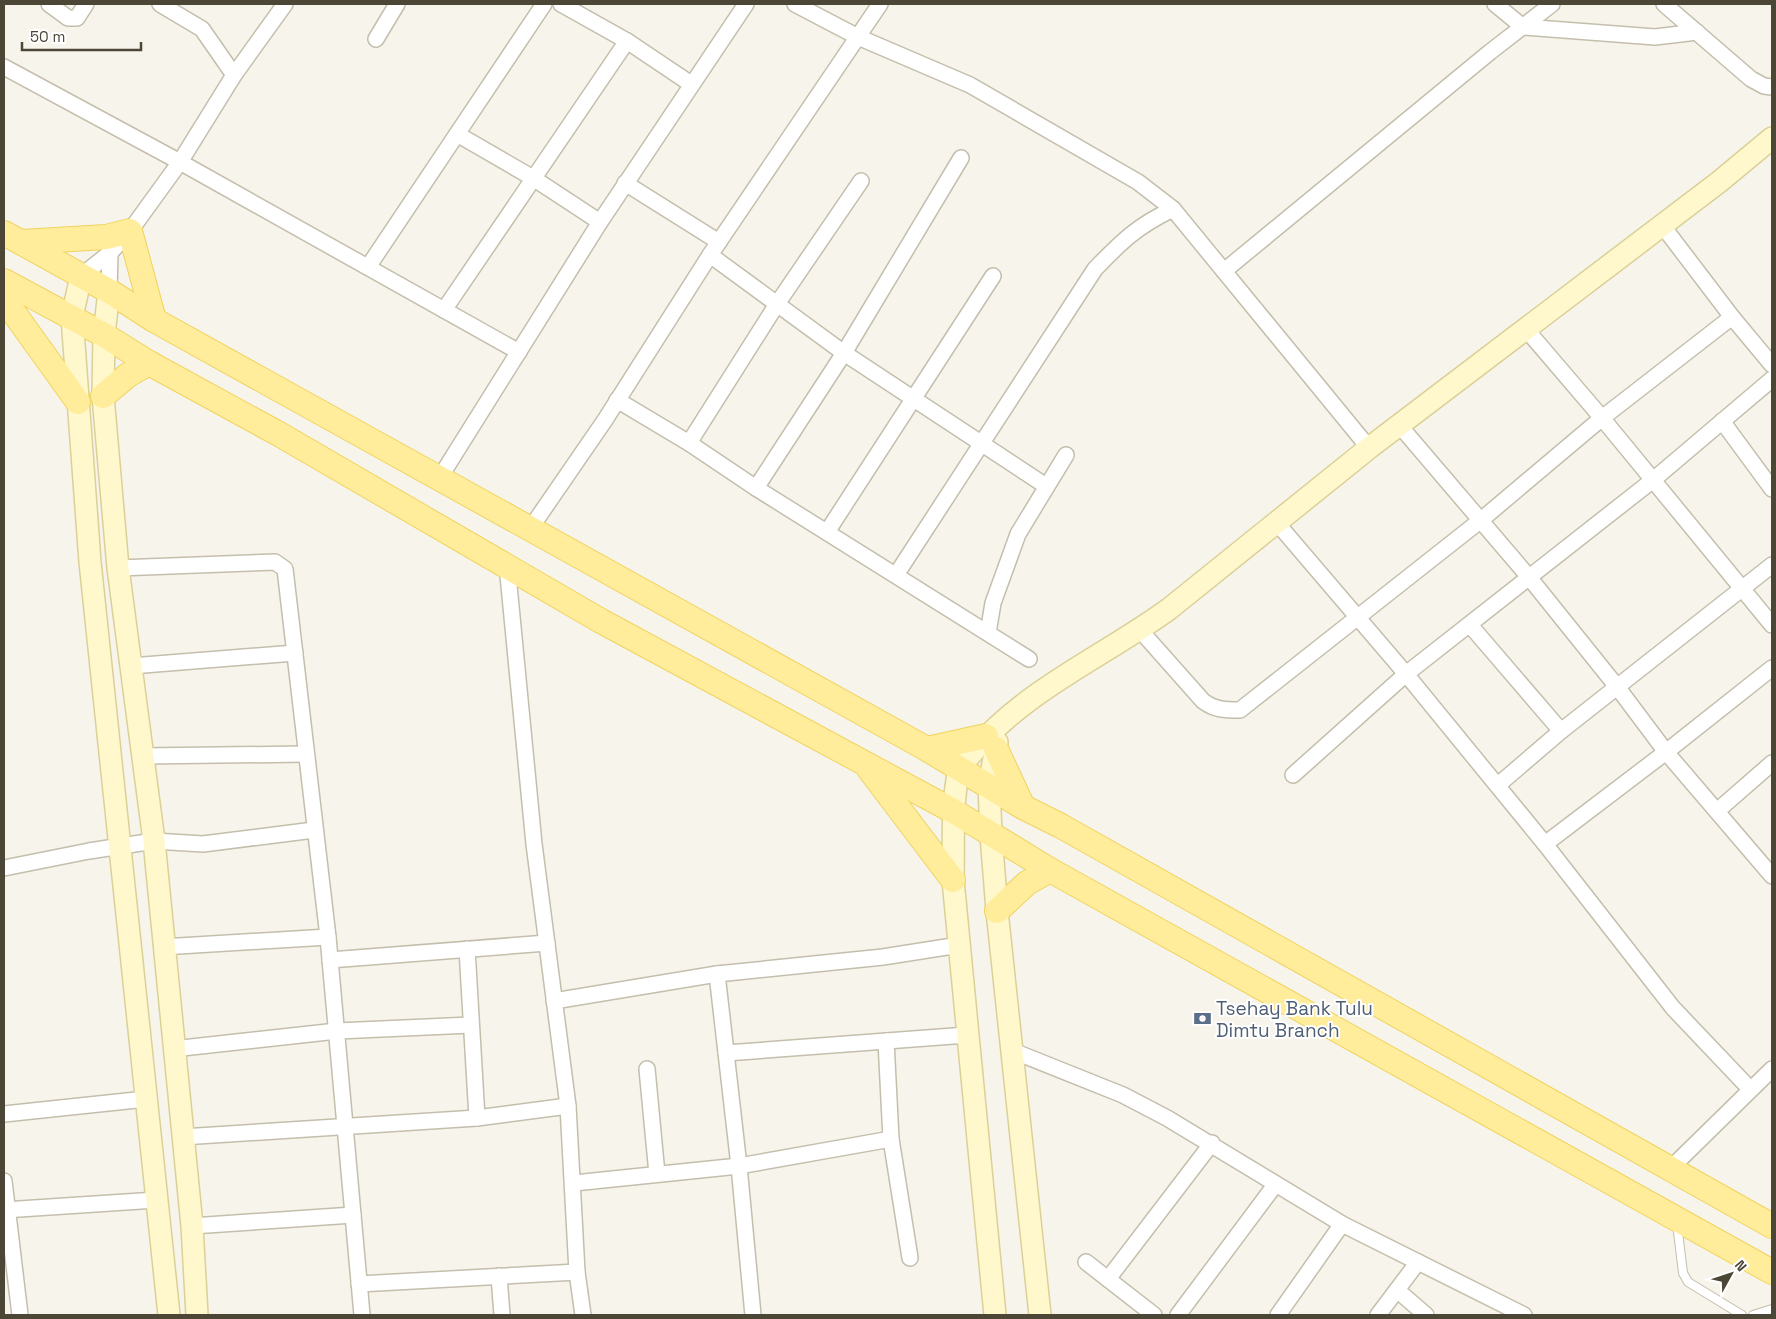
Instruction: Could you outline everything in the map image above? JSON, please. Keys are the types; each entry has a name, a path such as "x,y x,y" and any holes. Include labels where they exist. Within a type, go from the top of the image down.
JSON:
{"main road":[{"path":"995,1315 953,880 955,812 960,768 1038,693 1140,630 1369,448 1662,225 1772,138"},
{"path":"12,238 106,237 130,231 154,320"},
{"path":"12,238 109,291 154,320 927,749 1023,807 1061,826 1591,1125 1672,1167 1772,1226"},
{"path":"81,276 72,317 90,562 168,1315"},
{"path":"4,281 104,335 149,363 507,565 601,621 864,761 955,812 1050,870 1772,1272"},
{"path":"109,291 104,335 103,396 118,568 154,841 162,947 192,1226 197,1315"},
{"path":"4,299 78,402"},
{"path":"103,396 128,375 149,363"},
{"path":"927,749 993,737"},
{"path":"993,737 989,785 997,910 1040,1315"},
{"path":"993,737 1023,807"},
{"path":"864,761 953,880"},
{"path":"997,910 1027,883 1050,870"}],"street":[{"path":"49,4 68,18 77,18 86,4"},
{"path":"160,4 202,29 234,74"},
{"path":"81,276 110,253 130,231 180,162 234,74 285,4"},
{"path":"376,39 397,4"},
{"path":"368,267 544,4"},
{"path":"561,4 627,41 691,84"},
{"path":"439,479 600,222 746,4"},
{"path":"795,4 858,37 970,85 1138,182 1173,209 1369,448"},
{"path":"530,529 617,400 710,255 880,4"},
{"path":"1495,4 1523,27 1655,37 1697,32"},
{"path":"1224,271 1490,52 1552,4"},
{"path":"1664,4 1751,79 1764,86 1772,87"},
{"path":"444,310 627,41"},
{"path":"4,67 180,162 519,352"},
{"path":"457,134 534,178 600,222"},
{"path":"756,488 844,353 961,158"},
{"path":"688,443 777,304 861,180"},
{"path":"626,183 719,242"},
{"path":"896,575 1094,269 1121,242 1147,221 1173,209"},
{"path":"1662,225 1732,317 1772,365"},
{"path":"109,291 110,253"},
{"path":"710,255 844,353 1046,486"},
{"path":"827,532 993,276"},
{"path":"1140,630 1203,701 1217,709 1240,710 1481,520 1602,418 1732,317"},
{"path":"1525,328 1602,418 1772,625"},
{"path":"1293,775 1406,674 1470,625 1528,576 1653,480 1772,379"},
{"path":"617,400 1030,659"},
{"path":"1722,421 1772,489"},
{"path":"1400,426 1528,576 1618,688 1666,752 1772,876"},
{"path":"988,632 992,603 1018,534 1066,455"},
{"path":"1277,523 1498,785 1673,1008 1750,1089"},
{"path":"118,568 274,562 285,569 328,937 362,1315"},
{"path":"1498,785 1561,731 1742,590 1772,564"},
{"path":"507,565 534,844 568,1106 574,1183 577,1272 584,1315"},
{"path":"1470,625 1561,731"},
{"path":"131,666 295,653"},
{"path":"1545,844 1772,668"},
{"path":"142,756 306,754"},
{"path":"1717,811 1772,763"},
{"path":"4,868 154,841 204,844 314,830"},
{"path":"162,947 328,937"},
{"path":"330,960 547,944"},
{"path":"554,1002 717,974 883,957 959,945"},
{"path":"467,950 477,1118"},
{"path":"717,974 739,1166 753,1315"},
{"path":"172,1048 337,1031 471,1025"},
{"path":"726,1053 968,1035"},
{"path":"886,1041 891,1139 910,1258"},
{"path":"1013,1051 1123,1095 1212,1143 1275,1185 1342,1224 1524,1315"},
{"path":"647,1069 657,1174"},
{"path":"1672,1167 1772,1069"},
{"path":"4,1114 146,1100"},
{"path":"182,1137 477,1118 568,1106"},
{"path":"574,1183 739,1166 891,1139"},
{"path":"1108,1279 1212,1143"},
{"path":"4,1181 5,1210 20,1315"},
{"path":"1178,1315 1275,1185"},
{"path":"5,1210 156,1200"},
{"path":"192,1226 353,1215"},
{"path":"1278,1315 1342,1224"},
{"path":"1086,1262 1154,1315"},
{"path":"1378,1315 1418,1262"},
{"path":"359,1284 577,1272"},
{"path":"499,1276 502,1315"},
{"path":"1397,1290 1426,1315"}],"lane":[{"path":"1676,1218 1683,1273 1688,1282 1742,1315"},
{"path":"1753,1315 1772,1309"}],"place":[{"name":"Tsehay Bank Tulu Dimtu Branch","path":"1202,1019"}]}
